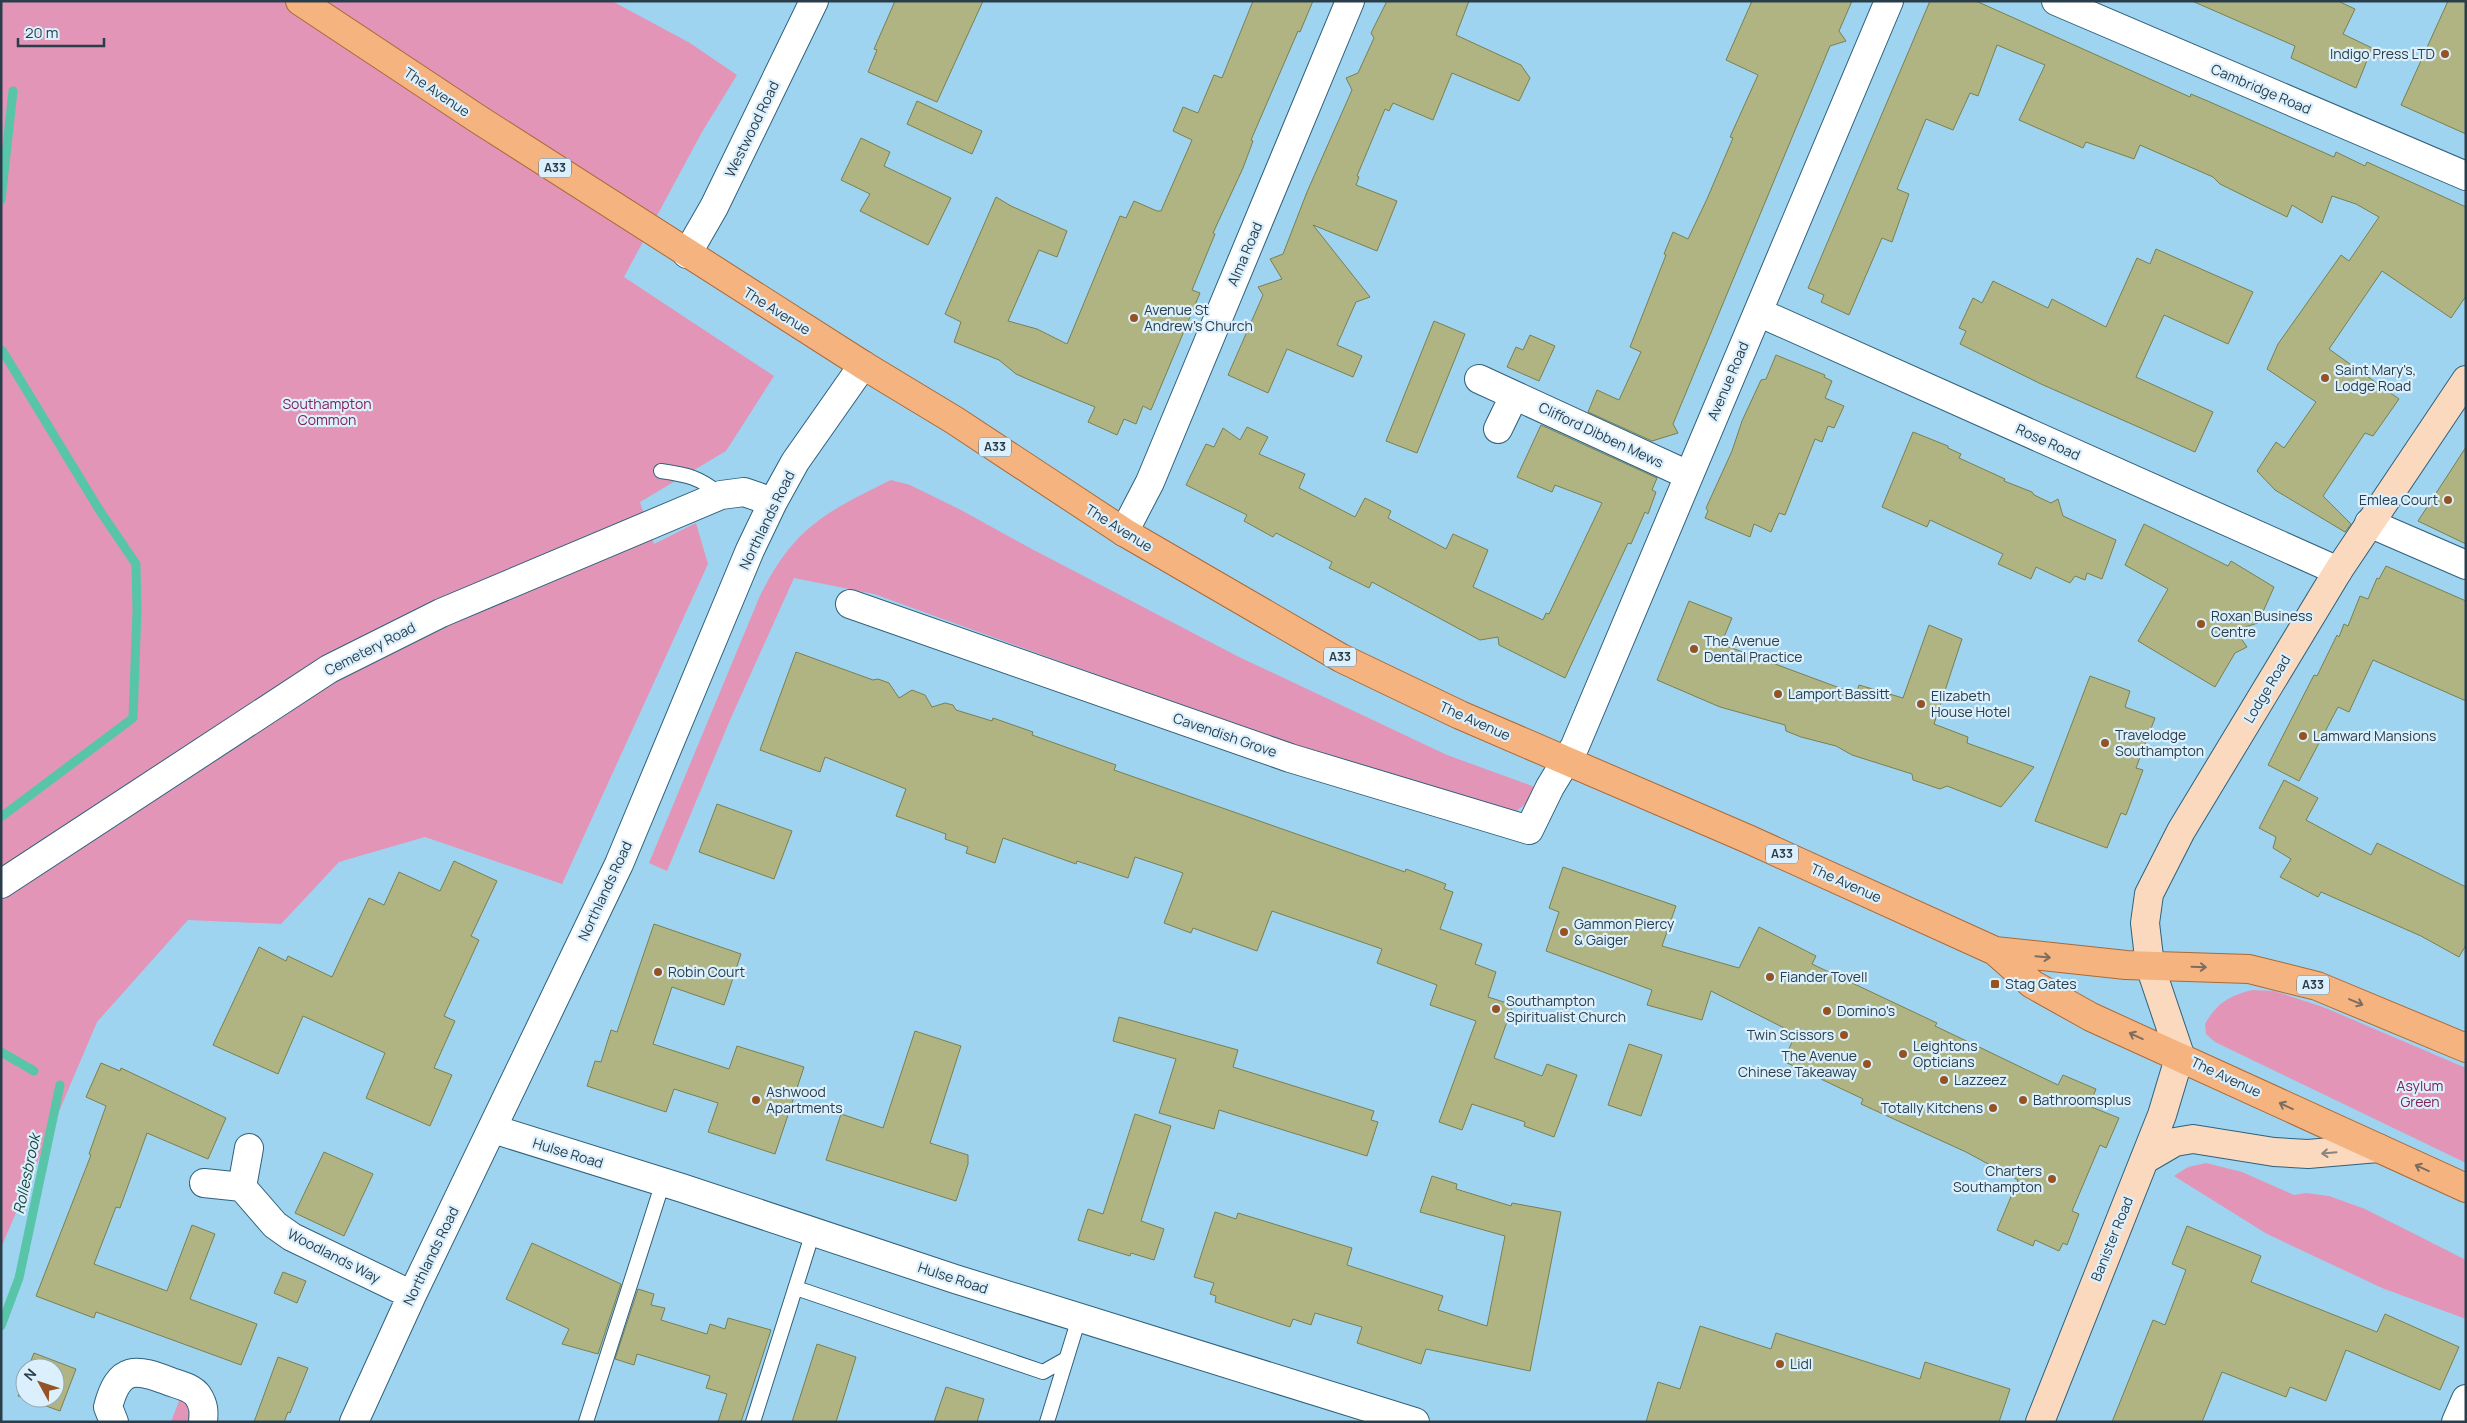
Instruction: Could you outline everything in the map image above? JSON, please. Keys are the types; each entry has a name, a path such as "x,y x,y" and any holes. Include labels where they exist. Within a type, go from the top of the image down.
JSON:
{"main road":[{"name":"The Avenue","path":"300,1 687,254 954,420 1124,532 1341,658 1460,715 1748,838 1995,951 2032,984 2091,1016 2466,1188"},
{"name":"The Avenue","path":"1995,951 2150,966 2249,969 2308,984 2466,1048"}],"street":[{"name":"Westwood Road","path":"687,254 714,207 814,1"},
{"name":"Alma Road","path":"1124,532 1150,482 1350,1"},
{"name":"Avenue Road","path":"1566,761 1575,746 1889,1"},
{"name":"Cambridge Road","path":"2056,1 2466,176"},
{"name":"Rose Road","path":"1758,312 2338,571"},
{"name":"Northlands Road","path":"354,1422 412,1295 618,864 750,550 773,502 796,462 863,365"},
{"name":"Clifford Dibben Mews","path":"1479,379 1688,475"},
{"name":"Lodge Road","path":"2180,1056 2150,966 2146,910 2149,894 2157,876 2338,571 2466,380"},
{"path":"1498,429 1514,396"},
{"name":"Cemetery Road","path":"1,884 330,669 441,613 721,495 744,492 773,502"},
{"path":"2369,523 2466,565"},
{"name":"Cavendish Grove","path":"850,604 1290,758 1529,830 1550,787 1566,761"},
{"name":"Banister Road","path":"2040,1422 2162,1115 2180,1056"},
{"name":"Hulse Road","path":"493,1129 663,1182 1079,1318 1415,1422"},
{"path":"2144,1160 2175,1142 2192,1138 2274,1152 2308,1154 2378,1148"},
{"path":"204,1183 242,1187 249,1148"},
{"name":"Woodlands Way","path":"242,1187 275,1225 292,1237 412,1295"},
{"path":"114,1422 108,1407 116,1385 129,1375 145,1372 187,1388 197,1395 204,1408 204,1422"},
{"path":"2456,1422 2466,1398"}],"lane":[{"path":"660,471 693,476 704,481 721,495"},
{"path":"586,1422 663,1182"},
{"path":"753,1422 813,1232"},
{"path":"796,1288 1043,1372 1066,1359"},
{"path":"1047,1422 1079,1318"}],"green space":[{"name":"Southampton Common","path":"1,1 612,1 690,43 737,75 702,132 624,277 774,376 726,451 640,502 654,544 696,523 708,564 562,884 425,837 339,862 281,924 188,920 97,1022 1,1248"},
{"path":"891,480 910,485 961,510 1239,657 1447,755 1535,787 1529,802 1510,815 1349,766 874,594 794,578 730,720 667,871 649,863 759,598 772,574 798,539 813,525 829,513"},
{"name":"Asylum Green","path":"2253,990 2274,991 2323,1007 2466,1068 2466,1163 2215,1042 2206,1034 2205,1024 2219,1005 2237,994"},
{"path":"2206,1163 2242,1172 2294,1195 2306,1193 2329,1196 2365,1209 2466,1260 2466,1319 2382,1288 2267,1234 2174,1176 2188,1167"},
{"path":"180,1398 186,1402 192,1422 171,1422"}],"building":[{"path":"895,1 983,1 937,102 868,72 877,50 874,49"},
{"path":"1253,1 1313,1 1251,140 1253,141 1243,168 1213,233 1215,234 1192,290 1200,293 1151,410 1143,406 1136,424 1124,419 1117,435 1088,422 1095,407 1016,374 999,360 954,342 961,322 945,314 996,197 1011,206 1067,231 1057,257 1039,250 1008,321 1037,329 1067,344 1120,216 1126,218 1134,201 1161,211 1192,140 1173,131 1183,107 1198,113 1214,75 1222,78"},
{"path":"1387,1 1469,1 1456,35 1521,65 1530,78 1519,101 1452,73 1433,120 1393,103 1389,111 1385,109 1357,176 1359,177 1356,185 1397,201 1377,251 1313,225 1370,297 1356,302 1337,345 1362,356 1353,377 1287,349 1268,393 1228,375 1263,295 1258,287 1282,279 1270,259 1283,254 1307,192 1352,90 1346,78 1358,73 1374,38 1371,33"},
{"path":"1752,1 1852,1 1839,31 1846,41 1830,46 1673,424 1678,433 1652,441 1588,412 1597,390 1619,400 1641,352 1630,347 1673,232 1688,239 1733,138 1730,137 1758,75 1726,60"},
{"path":"1930,1 1976,1 2190,97 2191,94 2334,157 2336,152 2365,166 2367,162 2466,207 2466,296 2451,318 2382,271 2329,349 2399,399 2373,436 2365,433 2323,496 2351,524 2345,532 2275,490 2257,471 2276,442 2284,448 2316,402 2267,369 2278,344 2341,255 2349,261 2379,217 2356,204 2332,196 2322,223 2292,205 2287,217 2220,184 2213,177 2140,145 2134,159 2086,142 2083,148 2019,120 2045,65 1997,45 1978,96 1970,93 1953,130 1926,119 1897,189 1909,194 1892,242 1882,238 1849,315 1821,302 1824,295 1808,288"},
{"path":"2192,1 2338,1 2355,9 2343,34 2372,48 2356,88 2291,58 2295,46"},
{"name":"Indigo Press LTD","path":"2448,1 2466,1 2466,134 2401,105"},
{"path":"917,101 982,131 972,154 907,124"},
{"path":"861,138 890,152 884,166 951,198 928,245 860,211 870,194 841,180"},
{"path":"2156,249 2253,292 2228,344 2164,315 2136,377 2213,412 2195,452 2041,384 1960,344 1966,331 1959,328 1973,298 1982,303 1993,281 2048,308 2052,299 2106,327 2137,258 2150,264"},
{"path":"1434,321 1465,334 1417,453 1386,441"},
{"path":"1530,335 1555,346 1539,381 1507,367 1516,347 1523,350"},
{"path":"1776,355 1825,375 1824,377 1832,381 1825,398 1844,406 1834,428 1828,426 1822,442 1815,439 1785,515 1779,513 1771,532 1754,524 1750,537 1705,518 1708,511 1706,508 1732,451 1742,421 1761,380 1766,379"},
{"path":"1541,425 1657,478 1652,490 1656,492 1648,514 1645,512 1631,544 1628,543 1565,678 1499,645 1498,637 1480,640 1372,582 1369,588 1329,568 1332,562 1276,533 1273,537 1244,521 1247,515 1186,485 1206,444 1214,447 1223,428 1240,440 1247,427 1268,437 1259,454 1305,474 1299,488 1355,517 1365,498 1391,511 1388,518 1446,549 1453,534 1488,550 1473,587 1543,620 1546,613 1549,614 1602,503 1555,485 1552,492 1517,477"},
{"path":"1913,432 1948,446 1948,448 1961,454 1959,458 2005,479 2004,481 2032,492 2034,495 2051,503 2058,499 2063,516 2116,540 2102,579 2087,573 2085,580 2075,576 2070,583 2036,567 2031,579 1998,564 2003,554 1930,520 1927,527 1882,507"},
{"name":"Emlea Court","path":"2466,447 2466,544 2418,521"},
{"name":"Roxan Business Centre","path":"2144,524 2228,566 2231,561 2274,587 2258,623 2235,630 2247,647 2235,653 2215,687 2138,641 2168,589 2125,565"},
{"path":"2386,566 2466,601 2466,701 2373,660 2349,712 2338,707 2299,781 2268,765 2314,675 2317,676 2337,635 2339,637 2344,624 2348,626 2360,596 2368,599 2377,578 2379,579"},
{"path":"1689,601 1732,618 1721,644 1856,694 1859,685 1903,698 1929,625 1962,639 1934,724 1968,737 1967,743 2034,767 2001,807 1947,786 1940,789 1913,780 1912,774 1852,755 1836,746 1801,737 1786,731 1785,725 1720,707 1657,680"},
{"path":"796,652 873,680 878,679 889,683 899,698 912,690 925,695 932,707 945,703 953,705 956,710 992,721 993,718 1033,732 1032,735 1116,765 1114,770 1405,872 1406,869 1446,884 1444,889 1453,892 1440,929 1482,944 1475,964 1496,972 1488,997 1513,1005 1494,1058 1542,1076 1547,1064 1577,1075 1554,1137 1524,1126 1525,1122 1472,1104 1462,1130 1439,1122 1476,1021 1430,1005 1437,985 1377,963 1382,949 1272,911 1257,951 1193,928 1191,933 1164,923 1183,873 1135,857 1128,878 1077,861 1076,864 1003,838 995,863 966,853 968,847 945,839 946,834 896,816 906,789 825,757 820,772 760,750"},
{"name":"Travelodge Southampton","path":"2090,676 2130,691 2125,707 2155,718 2136,768 2143,770 2126,815 2121,813 2107,848 2035,821"},
{"path":"2284,780 2318,798 2306,820 2371,855 2377,843 2466,887 2466,945 2459,957 2421,936 2321,892 2318,897 2280,877 2291,859 2273,848 2276,837 2259,828"},
{"path":"717,804 792,831 774,879 699,852"},
{"path":"454,861 497,881 471,936 479,940 444,1016 455,1021 434,1068 452,1075 430,1126 366,1098 385,1053 303,1016 278,1074 213,1045 259,947 286,961 288,956 332,977 369,898 384,905 399,872 440,891"},
{"path":"1563,867 1676,906 1662,946 1739,968 1759,927 1816,956 1812,964 1937,1023 1935,1026 2058,1085 2063,1075 2096,1089 2089,1106 2119,1118 2106,1148 2100,1145 2072,1211 2079,1214 2067,1245 2063,1243 2059,1251 2035,1240 2033,1246 1997,1230 2018,1180 1966,1152 1861,1104 1863,1099 1783,1061 1796,1034 1711,991 1702,1020 1647,1005 1652,990 1546,951 1559,912 1549,908"},
{"path":"654,924 741,954 724,1005 672,987 653,1044 729,1069 737,1046 804,1067 775,1154 708,1132 718,1103 674,1089 666,1112 587,1086 595,1061 601,1062 611,1030 617,1032"},
{"path":"1119,1017 1238,1050 1233,1067 1374,1111 1371,1120 1378,1122 1367,1156 1219,1110 1214,1129 1159,1113 1176,1059 1113,1041"},
{"path":"915,1031 961,1046 930,1143 968,1155 968,1164 956,1201 826,1160 841,1114 883,1128"},
{"path":"1629,1044 1662,1055 1641,1116 1608,1105"},
{"path":"101,1063 120,1071 121,1068 226,1118 208,1159 147,1133 120,1208 116,1207 94,1264 167,1291 192,1225 215,1234 190,1299 257,1324 241,1365 96,1312 94,1318 36,1296 91,1155 89,1154 106,1106 86,1097"},
{"path":"1135,1114 1171,1126 1141,1221 1164,1229 1154,1260 1131,1253 1130,1256 1078,1240 1088,1209 1103,1214"},
{"path":"324,1152 373,1174 344,1236 295,1213"},
{"path":"1432,1176 1457,1184 1456,1189 1511,1206 1512,1203 1561,1212 1530,1371 1426,1349 1421,1364 1357,1343 1362,1327 1315,1313 1311,1325 1293,1319 1290,1327 1215,1302 1216,1296 1210,1294 1214,1283 1194,1277 1215,1212 1236,1219 1238,1213 1352,1248 1347,1265 1443,1296 1438,1310 1487,1326 1505,1236 1420,1212"},
{"path":"2187,1226 2261,1256 2251,1282 2377,1332 2385,1314 2459,1347 2440,1390 2346,1350 2326,1401 2290,1387 2286,1397 2222,1372 2202,1422 2112,1422 2153,1320 2165,1325 2186,1270 2172,1264"},
{"path":"532,1243 621,1284 598,1354 562,1344 569,1329 506,1299"},
{"path":"283,1272 306,1281 297,1303 274,1293"},
{"path":"638,1289 654,1294 651,1305 665,1308 661,1320 707,1334 710,1324 725,1329 728,1318 771,1330 741,1422 718,1422 727,1394 706,1388 710,1376 637,1354 634,1365 615,1359"},
{"name":"Lidl","path":"1700,1326 1771,1349 1776,1333 1920,1379 1925,1362 2010,1389 1999,1422 1646,1422 1658,1382 1680,1389"},
{"path":"817,1344 856,1357 836,1422 792,1422"},
{"path":"34,1353 47,1358 32,1358"},
{"path":"278,1357 308,1368 290,1413 288,1412 284,1422 254,1422"},
{"path":"65,1365 76,1369 65,1398"},
{"path":"946,1387 984,1399 977,1422 934,1422"}],"waterway":[{"path":"1,200 13,91"},
{"path":"1,817 133,718 137,611 136,564 100,511 2,350"},
{"path":"1,1052 34,1071"},
{"name":"Rollesbrook","path":"1,1326 19,1278 60,1085"}],"place":[{"name":"Indigo Press LTD","path":"2445,54"},
{"name":"Avenue St Andrew's Church","path":"1134,318"},
{"name":"Saint Mary's, Lodge Road","path":"2325,378"},
{"name":"Emlea Court","path":"2448,500"},
{"name":"Roxan Business Centre","path":"2201,624"},
{"name":"The Avenue Dental Practice","path":"1694,649"},
{"name":"Lamport Bassitt","path":"1778,694"},
{"name":"Elizabeth House Hotel","path":"1921,704"},
{"name":"Lamward Mansions","path":"2303,736"},
{"name":"Travelodge Southampton","path":"2105,743"},
{"name":"Gammon Piercy & Gaiger","path":"1564,932"},
{"name":"Robin Court","path":"658,972"},
{"name":"Fiander Tovell","path":"1770,977"},
{"name":"Stag Gates","path":"1995,984"},
{"name":"Southampton Spiritualist Church","path":"1496,1009"},
{"name":"Domino's","path":"1827,1011"},
{"name":"Twin Scissors","path":"1844,1035"},
{"name":"Leightons Opticians","path":"1903,1054"},
{"name":"The Avenue Chinese Takeaway","path":"1867,1064"},
{"name":"Lazzeez","path":"1944,1080"},
{"name":"Ashwood Apartments","path":"756,1100"},
{"name":"Bathroomsplus","path":"2023,1100"},
{"name":"Totally Kitchens","path":"1993,1108"},
{"name":"Charters Southampton","path":"2052,1179"},
{"name":"Lidl","path":"1780,1364"}]}
